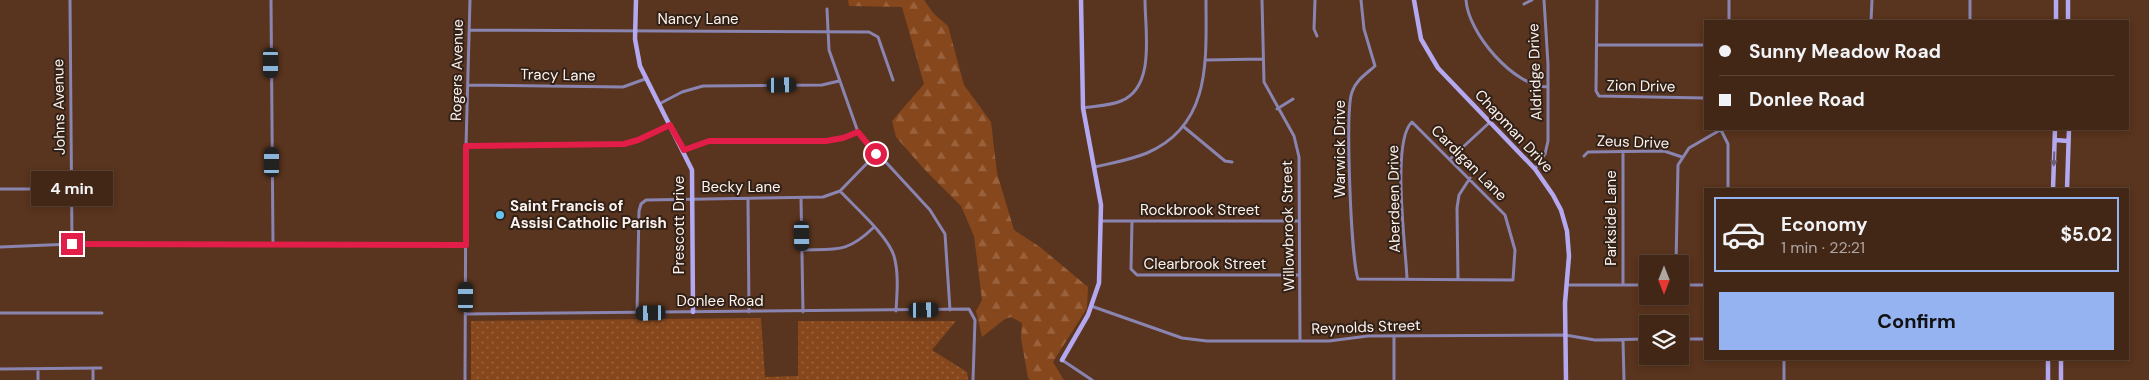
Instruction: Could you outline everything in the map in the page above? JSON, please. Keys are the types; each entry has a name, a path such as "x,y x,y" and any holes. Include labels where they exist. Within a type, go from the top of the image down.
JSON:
{"street":[{"name":"Johns Avenue","path":"70,0 72,244"},
{"path":"270,0 273,244"},
{"name":"Rogers Avenue","path":"465,380 466,146 470,0"},
{"name":"Prescott Drive","path":"636,0 636,52 645,79 684,150 692,170 693,312"},
{"path":"1082,0 1083,108 1087,139 1095,167 1101,221 1099,283 1092,306 1062,360 1092,380"},
{"path":"1083,108 1121,101 1140,86 1145,72 1145,0"},
{"path":"1095,167 1148,153 1164,144 1184,126 1201,90 1206,60 1206,0"},
{"name":"Willowbrook Street","path":"1262,0 1264,82 1277,109 1292,131 1298,147 1300,341"},
{"path":"1315,0 1314,29 1317,36"},
{"name":"Warwick Drive","path":"1362,0 1364,29 1375,66 1357,82 1350,102 1352,222 1358,279 1407,279"},
{"name":"Chapman Drive","path":"1414,0 1417,27 1430,57 1438,68 1535,170 1553,195 1567,231 1569,256 1566,285 1566,380"},
{"path":"1466,0 1470,19 1490,48 1524,82 1533,86 1548,88"},
{"path":"1524,4 1532,0"},
{"name":"Aldridge Drive","path":"1535,170 1547,146 1548,88 1544,0"},
{"path":"1597,0 1597,45 1704,45"},
{"path":"1729,0 1729,20"},
{"path":"1871,20 1872,0"},
{"path":"1970,0 1970,20"},
{"path":"2056,20 2056,1 2068,2 2068,20"},
{"path":"827,9 829,50 858,132 941,225 947,244 950,310"},
{"path":"2056,9 2068,9"},
{"name":"Nancy Lane","path":"470,30 591,32 636,30 828,31 874,33 893,80"},
{"name":"Zion Drive","path":"1597,45 1596,91 1599,96 1605,98 1704,98"},
{"path":"1206,60 1262,59"},
{"name":"Tracy Lane","path":"469,85 623,87 645,79"},
{"path":"658,104 682,92 704,86 822,84 839,80"},
{"path":"1277,109 1293,99"},
{"name":"Cardigan Lane","path":"1412,122 1470,178 1505,215 1508,222 1515,250 1513,280 1458,280"},
{"name":"Aberdeen Drive","path":"1407,279 1401,156 1404,136 1412,122"},
{"path":"1450,159 1490,122"},
{"path":"466,146 624,144 638,140 670,125"},
{"path":"1184,126 1225,161 1232,162"},
{"path":"1676,255 1676,177 1682,157 1690,148 1719,130"},
{"path":"1721,130 1728,144 1728,188"},
{"path":"2053,188 2055,130"},
{"path":"2067,188 2069,130"},
{"path":"684,150 709,141 826,141 843,138 858,132"},
{"path":"2055,140 2068,140"},
{"name":"Zeus Drive","path":"1584,156 1588,152 1664,152 1682,157"},
{"name":"Parkside Lane","path":"1622,152 1623,285"},
{"path":"876,154 840,191 888,243 894,258 897,276 896,311"},
{"path":"1407,279 1458,280 1457,208 1459,195 1470,178"},
{"path":"0,189 72,189"},
{"name":"Becky Lane","path":"637,313 640,207 649,199 801,198 822,197 840,191"},
{"path":"801,198 803,312"},
{"path":"748,199 749,312"},
{"name":"Rockbrook Street","path":"1101,221 1299,221"},
{"name":"Clearbrook Street","path":"1132,221 1131,269 1138,276 1300,276"},
{"path":"802,250 845,248 857,243 873,228"},
{"path":"0,247 72,244 466,245"},
{"path":"1566,285 1639,285"},
{"path":"1689,285 1704,285"},
{"name":"Reynolds Street","path":"1092,306 1192,340 1300,341 1394,336 1565,335 1595,340 1639,339"},
{"name":"Donlee Road","path":"466,314 969,309 975,320 973,380"},
{"path":"0,313 102,313"},
{"path":"1394,336 1394,380"},
{"path":"1689,339 1704,339"},
{"path":"1623,340 1624,380"},
{"path":"1784,360 1784,380"},
{"path":"2048,360 2048,380"},
{"path":"2061,380 2062,360"},
{"path":"94,368 94,380"},
{"path":"0,369 101,368"},
{"path":"38,369 38,380"}],"green space":[{"path":"848,0 924,0 934,14 948,26 964,85 991,122 997,173 1014,230 1040,247 1088,287 1087,308 1053,362 1064,380 1030,380 1028,378 1021,338 1022,323 1011,317 1005,319 982,337 976,311 982,300 974,236 961,206 924,169 896,137 892,121 924,84 902,7 849,6"},
{"path":"761,318 765,377 798,376 798,321 956,321 932,350 967,372 968,380 471,380 471,321"}],"place":[{"name":"Saint Francis of Assisi Catholic Parish","path":"500,215"}],"route":[{"path":"72,244 391,243 466,245 466,146 624,144 655,133 670,125 684,150 696,144 709,141 826,141 843,138 858,132 876,154"}]}
